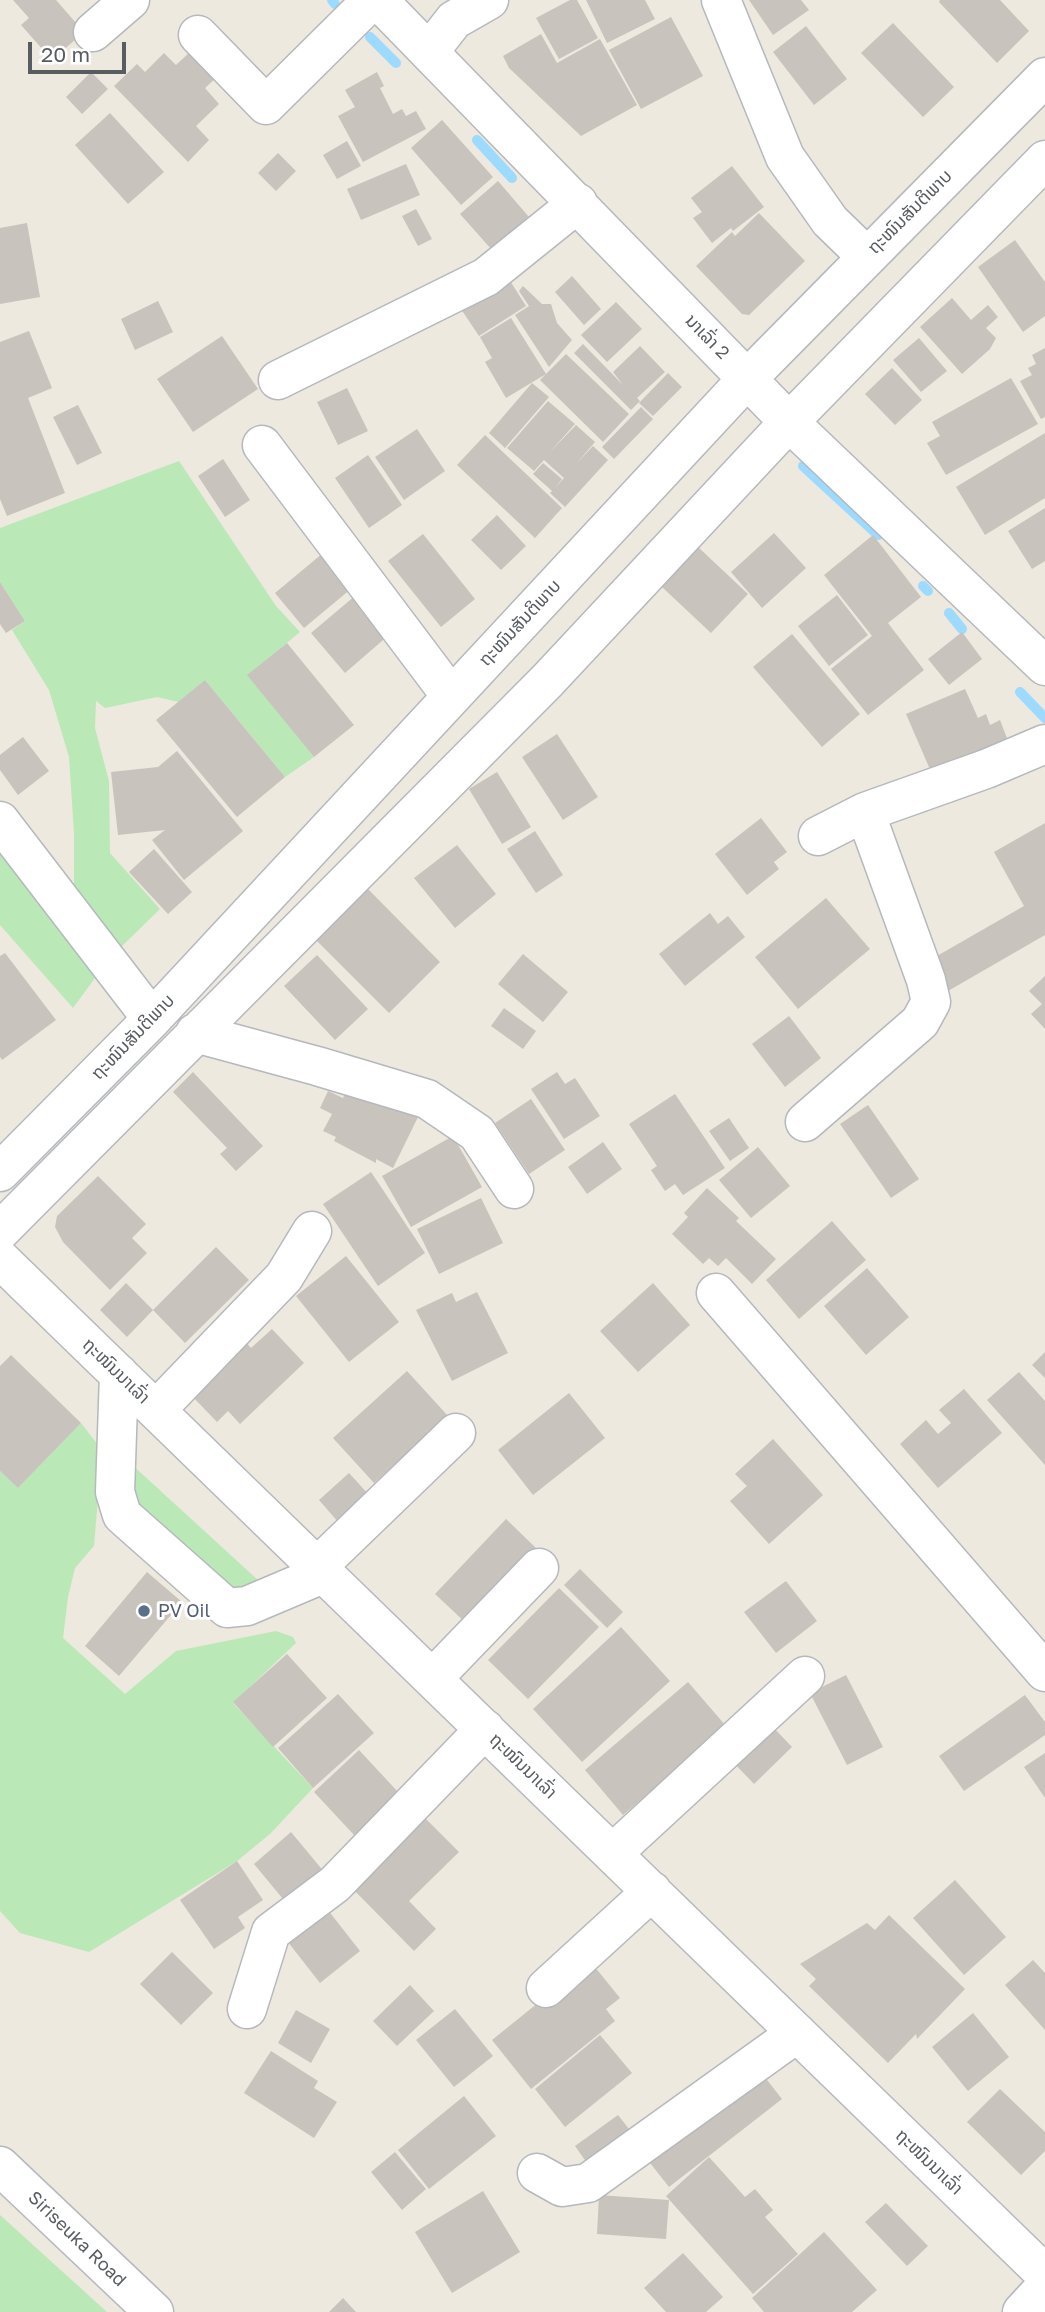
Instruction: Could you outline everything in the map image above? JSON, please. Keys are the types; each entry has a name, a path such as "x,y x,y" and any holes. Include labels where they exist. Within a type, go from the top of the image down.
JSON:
{"street":[{"path":"93,32 130,0"},
{"path":"198,35 266,105 372,0"},
{"name":"ນາເລົ່າ 2","path":"378,0 789,422 1036,644"},
{"path":"429,52 454,20 489,0"},
{"path":"721,0 785,157 830,221 866,256"},
{"name":"ຖະໜົນສັນຕິພາບ","path":"0,1172 152,1019 747,379 1045,77"},
{"path":"0,1230 547,681 789,422 1045,160"},
{"path":"278,380 486,277 578,203"},
{"path":"262,445 452,696"},
{"path":"818,836 864,812 986,769 1045,744"},
{"path":"805,1122 920,1022 931,1002 926,981 864,812"},
{"path":"0,821 152,1019"},
{"path":"195,1033 427,1099 477,1133 514,1189"},
{"path":"156,1410 284,1277 312,1231"},
{"name":"ຖະໜົນນາເລົ່າ","path":"0,1259 1045,2274"},
{"path":"716,1293 1045,1672"},
{"path":"119,1374 114,1492 122,1515 227,1608 247,1606 321,1570 456,1433"},
{"path":"433,1678 539,1568"},
{"path":"613,1853 805,1676"},
{"path":"247,2009 271,1932 334,1884 485,1729"},
{"path":"546,1988 652,1891"},
{"path":"537,2173 562,2187 588,2183 797,2033"},
{"name":"Siriseuka Road","path":"0,2166 154,2312"},
{"path":"1022,2312 1045,2287"}],"green space":[{"path":"179,461 276,606 300,632 248,675 314,757 285,777 205,680 179,702 157,697 105,708 96,701 95,728 109,781 110,853 160,909 120,948 74,891 74,833 69,757 49,690 12,630 25,621 0,582 0,528"},
{"path":"0,842 98,974 73,1008 0,925"},
{"path":"81,1423 102,1450 94,1546 75,1568 63,1638 125,1694 176,1651 276,1631 293,1637 296,1643 233,1703 313,1788 270,1834 237,1861 89,1952 20,1933 0,1911 0,1471 18,1488"},
{"path":"129,1462 271,1592 249,1602 138,1525"},
{"path":"0,2215 96,2302 107,2312 0,2312"}],"building":[{"path":"13,0 56,0 84,32 52,60 21,25 29,18"},
{"path":"570,0 577,0 598,38 559,59 536,18"},
{"path":"586,0 645,0 655,19 607,43"},
{"path":"749,0 801,0 809,10 773,35"},
{"path":"940,0 1000,0 1029,31 997,63"},
{"path":"671,17 703,76 641,109 609,50"},
{"path":"893,23 954,87 923,117 861,53"},
{"path":"806,26 847,79 814,105 773,52"},
{"path":"541,34 557,63 600,39 637,105 581,136 509,68 503,56"},
{"path":"191,51 217,77 205,88 219,104 196,126 209,140 188,162 114,86 137,64 145,72 164,53 176,65"},
{"path":"91,72 108,89 82,114 66,97"},
{"path":"377,72 384,86 380,88 393,114 402,109 406,116 416,111 426,129 363,162 338,116 355,107 345,90"},
{"path":"110,113 164,172 128,204 75,145"},
{"path":"442,120 493,177 461,205 411,148"},
{"path":"347,141 361,166 337,179 323,155"},
{"path":"278,153 296,171 276,191 258,173"},
{"path":"406,164 420,195 361,220 347,189"},
{"path":"732,166 764,207 712,243 693,218 702,212 691,198"},
{"path":"498,181 529,217 492,250 460,214"},
{"path":"416,209 432,239 418,246 402,216"},
{"path":"759,213 805,261 749,315 742,314 696,266 732,232 735,236"},
{"path":"27,223 40,297 0,304 0,228"},
{"path":"1015,240 1045,282 1045,316 1023,332 978,267"},
{"path":"505,273 526,306 479,336 457,303"},
{"path":"572,276 601,309 584,325 555,292"},
{"path":"523,286 542,304 551,304 557,323 572,340 549,367 515,315 529,306 519,291"},
{"path":"952,298 971,320 988,305 998,317 986,328 996,338 990,349 962,374 920,327"},
{"path":"158,301 173,332 135,350 121,319"},
{"path":"616,302 642,329 607,362 581,335"},
{"path":"511,318 546,374 506,398 485,362 492,358 480,337"},
{"path":"29,331 52,388 28,398 65,493 7,516 0,499 0,342"},
{"path":"222,336 258,389 193,432 157,379"},
{"path":"919,338 947,371 921,392 893,360"},
{"path":"583,344 623,385 613,372 640,346 665,372 637,398 640,401 631,410 574,353"},
{"path":"1045,348 1045,417 1041,419 1020,381 1032,375 1028,368 1036,364 1032,355"},
{"path":"566,354 629,414 603,442 540,380"},
{"path":"892,368 922,400 895,425 865,394"},
{"path":"668,373 682,387 653,416 639,403"},
{"path":"1011,378 1038,424 946,475 927,443 940,436 932,422"},
{"path":"532,383 549,397 505,448 489,433"},
{"path":"347,388 368,431 338,445 317,402"},
{"path":"548,401 575,424 549,453 576,425 595,442 576,464 593,446 608,460 565,507 533,474 543,463 562,479 555,488 564,478 544,460 534,471 507,448"},
{"path":"78,405 102,453 77,465 53,417"},
{"path":"641,407 653,419 614,459 602,447"},
{"path":"417,429 445,471 404,500 375,457"},
{"path":"1045,433 1045,498 985,535 956,487"},
{"path":"485,435 562,508 535,538 457,465"},
{"path":"368,455 402,505 369,528 335,478"},
{"path":"223,459 250,500 225,517 198,476"},
{"path":"1045,508 1045,561 1032,569 1008,531"},
{"path":"497,515 526,546 501,570 471,540"},
{"path":"774,533 806,568 762,608 731,572"},
{"path":"423,534 475,599 441,627 388,561"},
{"path":"873,535 921,597 888,623 924,670 868,715 831,669 872,636 824,575"},
{"path":"698,547 748,594 711,633 662,587"},
{"path":"323,553 352,588 304,628 275,593"},
{"path":"0,582 25,621 6,633 0,624"},
{"path":"356,595 390,634 345,673 311,633"},
{"path":"837,595 868,635 829,666 798,626"},
{"path":"962,632 982,659 949,685 928,659"},
{"path":"792,634 860,714 822,747 753,667"},
{"path":"287,643 354,725 314,757 247,675"},
{"path":"205,680 285,777 237,817 156,720"},
{"path":"965,689 978,718 986,714 990,725 1000,720 1008,741 932,774 906,714"},
{"path":"557,734 598,797 563,820 522,757"},
{"path":"23,737 49,771 18,795 0,770 0,755"},
{"path":"177,751 243,831 184,880 152,840 165,830 118,835 111,772 158,767"},
{"path":"497,772 531,827 502,844 469,789"},
{"path":"761,818 787,852 774,862 779,869 747,895 715,854"},
{"path":"1045,823 1045,935 948,991 930,960 1024,906 994,852"},
{"path":"535,831 563,875 536,893 507,849"},
{"path":"457,845 496,894 455,928 414,878"},
{"path":"154,849 192,892 168,914 129,872"},
{"path":"367,888 440,962 389,1013 315,939"},
{"path":"826,898 870,949 798,1009 755,957"},
{"path":"710,913 718,924 728,916 745,937 685,986 659,954"},
{"path":"5,953 56,1020 2,1060 0,956"},
{"path":"523,954 568,992 543,1022 498,984"},
{"path":"317,955 368,1009 335,1040 284,986"},
{"path":"1045,976 1045,1029 1031,1014 1042,1004 1029,991"},
{"path":"504,1008 536,1031 523,1049 491,1026"},
{"path":"789,1016 821,1058 785,1087 752,1044"},
{"path":"193,1072 263,1146 236,1171 220,1154 227,1148 173,1092"},
{"path":"557,1072 565,1084 575,1078 600,1116 564,1139 531,1089"},
{"path":"350,1083 418,1117 393,1168 376,1159 376,1163 334,1141 336,1137 323,1131 332,1114 320,1108 328,1091 343,1098"},
{"path":"675,1094 725,1168 683,1195 675,1184 665,1191 651,1170 657,1166 629,1124"},
{"path":"531,1099 565,1150 529,1174 495,1123"},
{"path":"868,1105 919,1179 891,1198 840,1124"},
{"path":"729,1118 749,1148 730,1161 709,1131"},
{"path":"453,1136 482,1187 411,1227 382,1176"},
{"path":"603,1142 622,1169 587,1194 568,1167"},
{"path":"758,1147 790,1186 751,1218 719,1180"},
{"path":"371,1172 425,1253 378,1286 323,1204"},
{"path":"98,1176 146,1224 132,1238 147,1253 110,1290 63,1242 55,1227 57,1216"},
{"path":"707,1188 739,1218 736,1221 776,1259 752,1284 726,1258 718,1266 709,1258 703,1264 672,1234 688,1217 684,1213"},
{"path":"481,1198 503,1243 439,1274 417,1229"},
{"path":"832,1221 866,1260 799,1319 766,1280"},
{"path":"216,1247 249,1280 185,1343 153,1310"},
{"path":"346,1256 399,1322 349,1362 296,1296"},
{"path":"867,1268 909,1317 866,1355 824,1306"},
{"path":"126,1283 153,1310 127,1337 100,1310"},
{"path":"653,1283 690,1325 638,1372 600,1331"},
{"path":"477,1292 508,1353 452,1381 416,1310 452,1293 456,1302"},
{"path":"272,1329 304,1363 240,1424 228,1411 217,1422 190,1394 245,1341 251,1348"},
{"path":"1045,1352 1045,1378 1032,1365"},
{"path":"11,1355 81,1423 18,1488 0,1471 0,1366"},
{"path":"407,1371 448,1416 374,1483 333,1438"},
{"path":"1019,1372 1045,1401 1045,1465 987,1400"},
{"path":"964,1389 1002,1433 938,1488 900,1444 926,1420 938,1434 951,1423 939,1410"},
{"path":"569,1393 605,1438 533,1495 498,1450"},
{"path":"773,1439 823,1495 769,1544 730,1501 747,1486 735,1474"},
{"path":"349,1473 370,1496 339,1523 319,1500"},
{"path":"506,1519 537,1549 467,1624 435,1594"},
{"path":"580,1569 623,1612 607,1628 564,1585"},
{"path":"147,1572 182,1602 119,1676 85,1646"},
{"path":"786,1581 817,1621 776,1653 744,1612"},
{"path":"559,1588 599,1627 528,1699 488,1660"},
{"path":"621,1627 670,1681 582,1762 533,1709"},
{"path":"287,1654 327,1698 273,1747 233,1702"},
{"path":"846,1675 883,1747 847,1765 810,1693"},
{"path":"688,1682 726,1726 623,1815 585,1770"},
{"path":"338,1694 374,1733 313,1788 278,1748"},
{"path":"1025,1695 1045,1722 1045,1735 964,1791 939,1756"},
{"path":"770,1724 792,1747 754,1784 732,1761"},
{"path":"359,1750 399,1793 354,1835 314,1792"},
{"path":"1045,1753 1045,1798 1024,1767"},
{"path":"420,1813 459,1852 409,1901 436,1929 414,1951 348,1884"},
{"path":"291,1832 325,1873 288,1905 254,1864"},
{"path":"237,1861 263,1900 238,1917 245,1928 214,1949 180,1900"},
{"path":"955,1880 1006,1937 964,1975 913,1918"},
{"path":"324,1905 360,1951 320,1983 284,1937"},
{"path":"889,1915 965,1989 917,2039 916,2034 888,2063 809,1986 816,1979 800,1964 867,1923 875,1930"},
{"path":"172,1952 213,1993 181,2025 140,1984"},
{"path":"1033,1960 1045,1973 1045,2030 1005,1985"},
{"path":"590,1961 620,1998 606,2009 615,2021 531,2089 492,2040"},
{"path":"410,1985 434,2011 397,2046 373,2021"},
{"path":"455,2009 493,2056 454,2087 416,2040"},
{"path":"296,2010 330,2029 311,2063 278,2043"},
{"path":"973,2013 1009,2057 968,2091 932,2047"},
{"path":"600,2035 632,2073 565,2127 535,2089"},
{"path":"271,2051 318,2081 314,2088 337,2102 314,2138 244,2093"},
{"path":"756,2066 782,2099 669,2187 643,2154"},
{"path":"1000,2089 1045,2132 1045,2151 1021,2175 967,2122"},
{"path":"464,2096 496,2136 429,2189 398,2150"},
{"path":"618,2115 636,2138 592,2170 575,2146"},
{"path":"395,2152 426,2189 402,2210 371,2172"},
{"path":"709,2157 745,2197 755,2189 773,2210 765,2217 798,2254 753,2294 666,2196"},
{"path":"483,2191 520,2252 452,2293 415,2232"},
{"path":"599,2195 669,2200 666,2239 597,2234"},
{"path":"886,2203 928,2246 907,2266 865,2222"},
{"path":"824,2232 877,2290 852,2312 764,2312 752,2298"},
{"path":"683,2253 723,2297 706,2312 666,2312 644,2288"},
{"path":"343,2298 356,2312 329,2312"}],"waterway":[{"path":"332,0 335,4"},
{"path":"370,37 396,63"},
{"path":"477,140 512,178"},
{"path":"803,466 878,535"},
{"path":"923,586 928,591"},
{"path":"949,613 962,629"},
{"path":"1020,692 1045,718"}],"place":[{"name":"PV Oil","path":"144,1611"}]}
